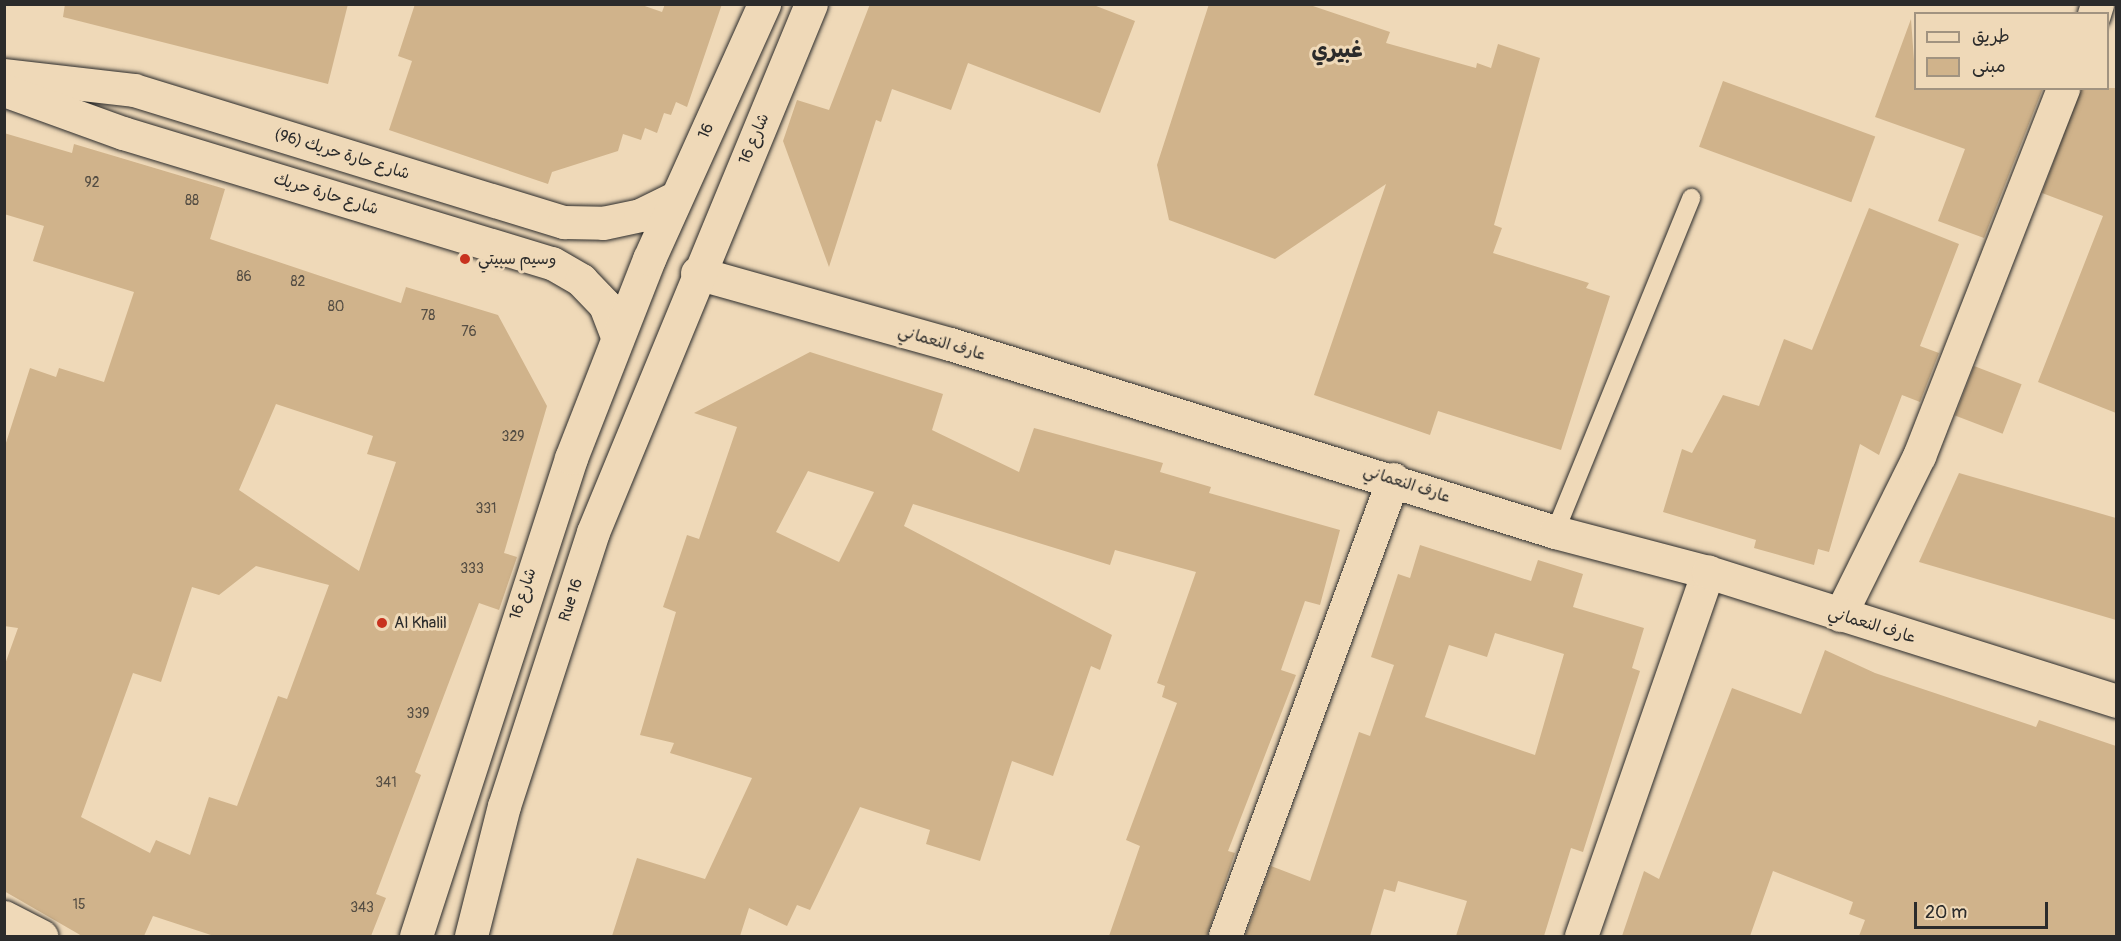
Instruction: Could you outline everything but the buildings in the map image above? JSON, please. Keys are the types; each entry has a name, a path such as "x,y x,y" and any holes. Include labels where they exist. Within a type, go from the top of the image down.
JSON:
{"street":[{"name":"16","path":"649,259 764,4"},
{"name":"شارع 16","path":"696,273 811,4"},
{"name":"شارع حارة حريك (96)","path":"4,75 134,90 564,222 621,219 675,198"},
{"name":"شارع حارة حريك","path":"4,90 112,129 552,263 581,280 604,305 618,336"},
{"path":"1840,615 1919,456 2062,90"},
{"path":"334,197 349,156"},
{"name":"شارع 16","path":"416,936 531,568 649,259"},
{"name":"عارف النعماني","path":"696,273 1393,479 1555,532 1708,572 2116,701"},
{"name":"Rue 16","path":"471,936 504,807 593,532 696,273"},
{"path":"1225,936 1393,479"},
{"path":"1581,936 1708,572"},
{"path":"4,917 40,936"}],"lane":[{"path":"1555,532 1690,198"}],"place":[{"name":"وسيم سبيتي","path":"465,259"},
{"name":"Al Khalil","path":"382,623"}],"district":[{"name":"غبيري","path":"1337,51"}]}
